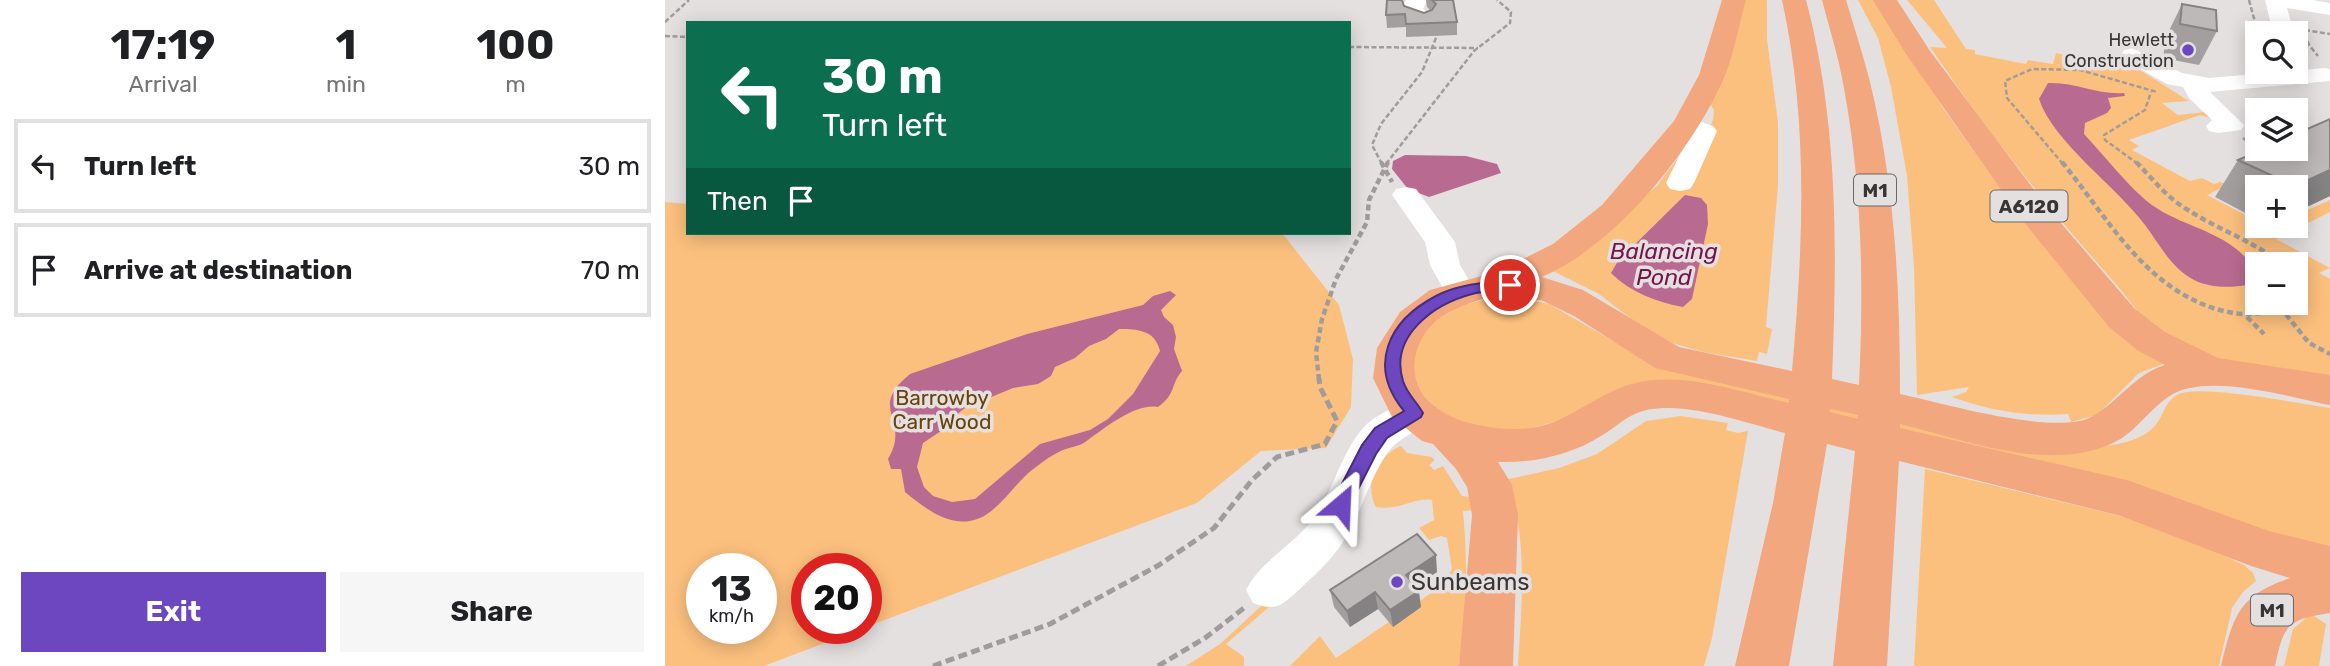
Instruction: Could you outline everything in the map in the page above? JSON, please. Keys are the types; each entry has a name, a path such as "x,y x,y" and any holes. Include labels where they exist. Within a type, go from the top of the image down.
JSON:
{"highway":[{"path":"1486,666 1495,515 1489,485 1472,457 1402,398 1392,366 1394,350 1401,334 1425,309 1529,270 1565,251 1614,212 1687,124 1712,75 1734,0"},
{"path":"1762,666 1805,449 1813,372 1819,188 1814,105 1805,39 1794,0"},
{"name":"M1","path":"1834,0 1847,40 1864,111 1876,197 1882,385 1878,465 1860,666"},
{"name":"A6120","path":"1885,0 1919,54 2027,204 2122,318 2151,341 2213,373"},
{"path":"1473,289 1534,287 1557,293 1578,301 1646,348 1669,358 1997,430 2057,437 2091,435 2111,427 2127,415 2151,389 2181,374 2213,373 2330,390"},
{"path":"1432,424 1490,445 1533,444 1572,433 1621,403 1637,397 1661,394 1698,397 2127,499 2268,551 2330,567"},
{"name":"M1","path":"2248,666 2258,626 2270,611 2297,597 2330,591"}],"street":[{"path":"2283,21 2281,1 2330,9"},
{"path":"2132,55 2175,79 2197,84 2220,85 2326,71"},
{"path":"2308,60 2326,71"},
{"path":"2197,84 2194,89 2215,116 2245,119"},
{"path":"1680,183 1704,131 1687,124"},
{"path":"1406,195 1440,242 1448,272 1473,289"},
{"path":"1268,590 1306,557 1331,526 1368,450 1381,433 1432,424"}],"path":[{"path":"665,22 689,0"},
{"path":"933,666 1050,624 1159,565 1214,528 1252,480 1277,457 1325,444 1337,421 1320,387 1316,352 1322,319 1336,279 1367,222 1369,200 1383,168 1478,48 1510,23 1511,12 1497,0"},
{"path":"2249,0 2255,21"},
{"path":"2281,1 2326,71"},
{"path":"1383,168 1372,145 1381,124 1422,72 1438,36 1437,30 1420,8"},
{"path":"665,36 686,37"},
{"path":"1351,47 1478,48"},
{"path":"2262,315 2246,316 2197,304 2163,285 2133,255 2086,191 2007,98 2005,81 2032,68 2080,70 2151,92 2145,110 2104,135 2105,140 2124,149 2173,200 2269,252"},
{"path":"2286,315 2309,343 2330,354"},
{"path":"2246,316 2264,334"},
{"path":"1158,666 1205,638 1268,590"}],"green space":[{"path":"1743,0 1767,0 1767,39 1778,122 1778,186 1766,327 1772,329 1767,354 1759,352 1757,361 1703,352 1672,343 1638,324 1599,294 1551,270 1657,186 1680,155 1706,137 1713,120 1714,110 1710,104"},
{"path":"1858,0 1877,0 1943,108 2004,193 2169,362 2139,373 2097,415 2071,422 2068,414 2009,412 1952,397 1966,392 1969,387 1917,395 1914,267 1907,176 1891,87 1878,38"},
{"path":"1907,0 1934,0 1966,49 1975,50 1975,54 2026,64 2028,60 2053,64 2056,53 2100,63 2101,59 2132,65 2189,101 2162,103 2178,115 2205,112 2214,119 2200,115 2129,140 2139,146 2132,150 2190,181 2202,178 2214,184 2220,182 2228,185 2207,195 2245,215 2245,238 2278,238 2276,239 2300,252 2245,252 2245,315 2308,315 2308,256 2330,268 2319,273 2330,279 2330,380 2224,362 2184,348 2165,338 2139,312 2018,168 1930,47 1947,48"},
{"path":"2330,200 2330,212 2308,223 2308,210"},
{"name":"Barrowby Carr Wood","path":"665,202 686,204 686,235 1284,235 1339,305 1353,359 1351,407 1326,448 1261,451 1197,503 882,621 882,553 791,553 791,644 822,644 764,666 665,666"},
{"path":"1519,298 1549,304 1641,357 2076,449 2131,441 2150,431 2171,400 2179,394 2191,392 2230,393 2330,408 2330,549 1684,387 1528,429 1492,430 1458,422 1431,406 1415,384 1410,361 1417,339 1434,320 1459,306 1488,299"},
{"path":"1681,416 1728,423 1726,430 1738,433 1748,431 1712,638 1704,666 1518,666 1522,596 1521,545 1518,521 1504,480 1559,468 1597,454 1646,421"},
{"path":"1401,446 1407,453 1432,457 1435,460 1429,465 1434,470 1443,466 1462,496 1471,497 1476,510 1463,511 1466,589 1459,666 1290,666 1320,636 1336,658 1440,587 1452,569 1447,538 1441,536 1429,540 1419,528 1434,520 1432,500 1419,500 1385,508 1376,507 1372,498 1375,471 1386,456"},
{"path":"1925,469 2162,526 2244,565 2253,573 2256,581 2243,592 2232,608 2219,666 1914,666"},
{"path":"1289,590 1226,644 1244,657 1244,666 1186,666 1220,644 1272,596"},
{"path":"2311,614 2326,624 2319,666 2284,666 2293,629"}],"water":[{"path":"2048,83 2124,93 2125,96 2108,98 2111,108 2107,113 2085,123 2084,134 2126,181 2152,205 2237,249 2245,257 2245,285 2207,285 2178,269 2133,210 2071,148 2046,115 2039,99"},
{"path":"1405,155 1466,156 1497,164 1501,173 1429,197 1408,189 1392,169 1393,161"},
{"name":"Balancing Pond","path":"1685,195 1701,198 1707,205 1708,224 1692,299 1683,307 1644,295 1626,286 1611,273 1618,261"},
{"path":"1170,291 1176,295 1161,310 1173,325 1176,337 1174,349 1182,371 1171,393 1158,407 1131,412 1078,446 1052,456 1038,465 996,507 979,519 956,521 945,518 924,507 905,492 901,469 891,469 888,459 895,434 890,406 897,386 910,374 1027,334 1143,305 1153,296","holes":["1119,329 1145,332 1158,344 1160,351 1133,394 1108,419 1090,430 1040,444 975,499 952,502 933,496 924,487 917,467 923,443 947,427 951,419 965,408 1013,388 1038,384 1051,376 1055,367 1075,358 1089,346 1106,339"]}],"building":[{"path":"1387,0 1402,0 1404,6 1424,13 1432,10 1436,4 1432,0 1453,0 1457,22 1406,24 1405,14 1386,15"},
{"path":"2182,4 2216,10 2217,31 2180,24"},
{"path":"2330,119 2330,170 2308,180 2308,175 2271,175 2238,160 2245,157 2245,161 2308,161 2308,129"},
{"path":"1417,534 1436,555 1406,575 1419,591 1390,610 1375,592 1347,611 1330,590"}],"place":[{"name":"Hewlett Construction","path":"2188,50"},
{"name":"Sunbeams","path":"1397,582"}],"route":[{"path":"1341,505 1368,450 1381,433 1415,413 1402,398 1392,366 1394,350 1401,334 1411,321 1441,299 1486,286 1510,285"}]}
